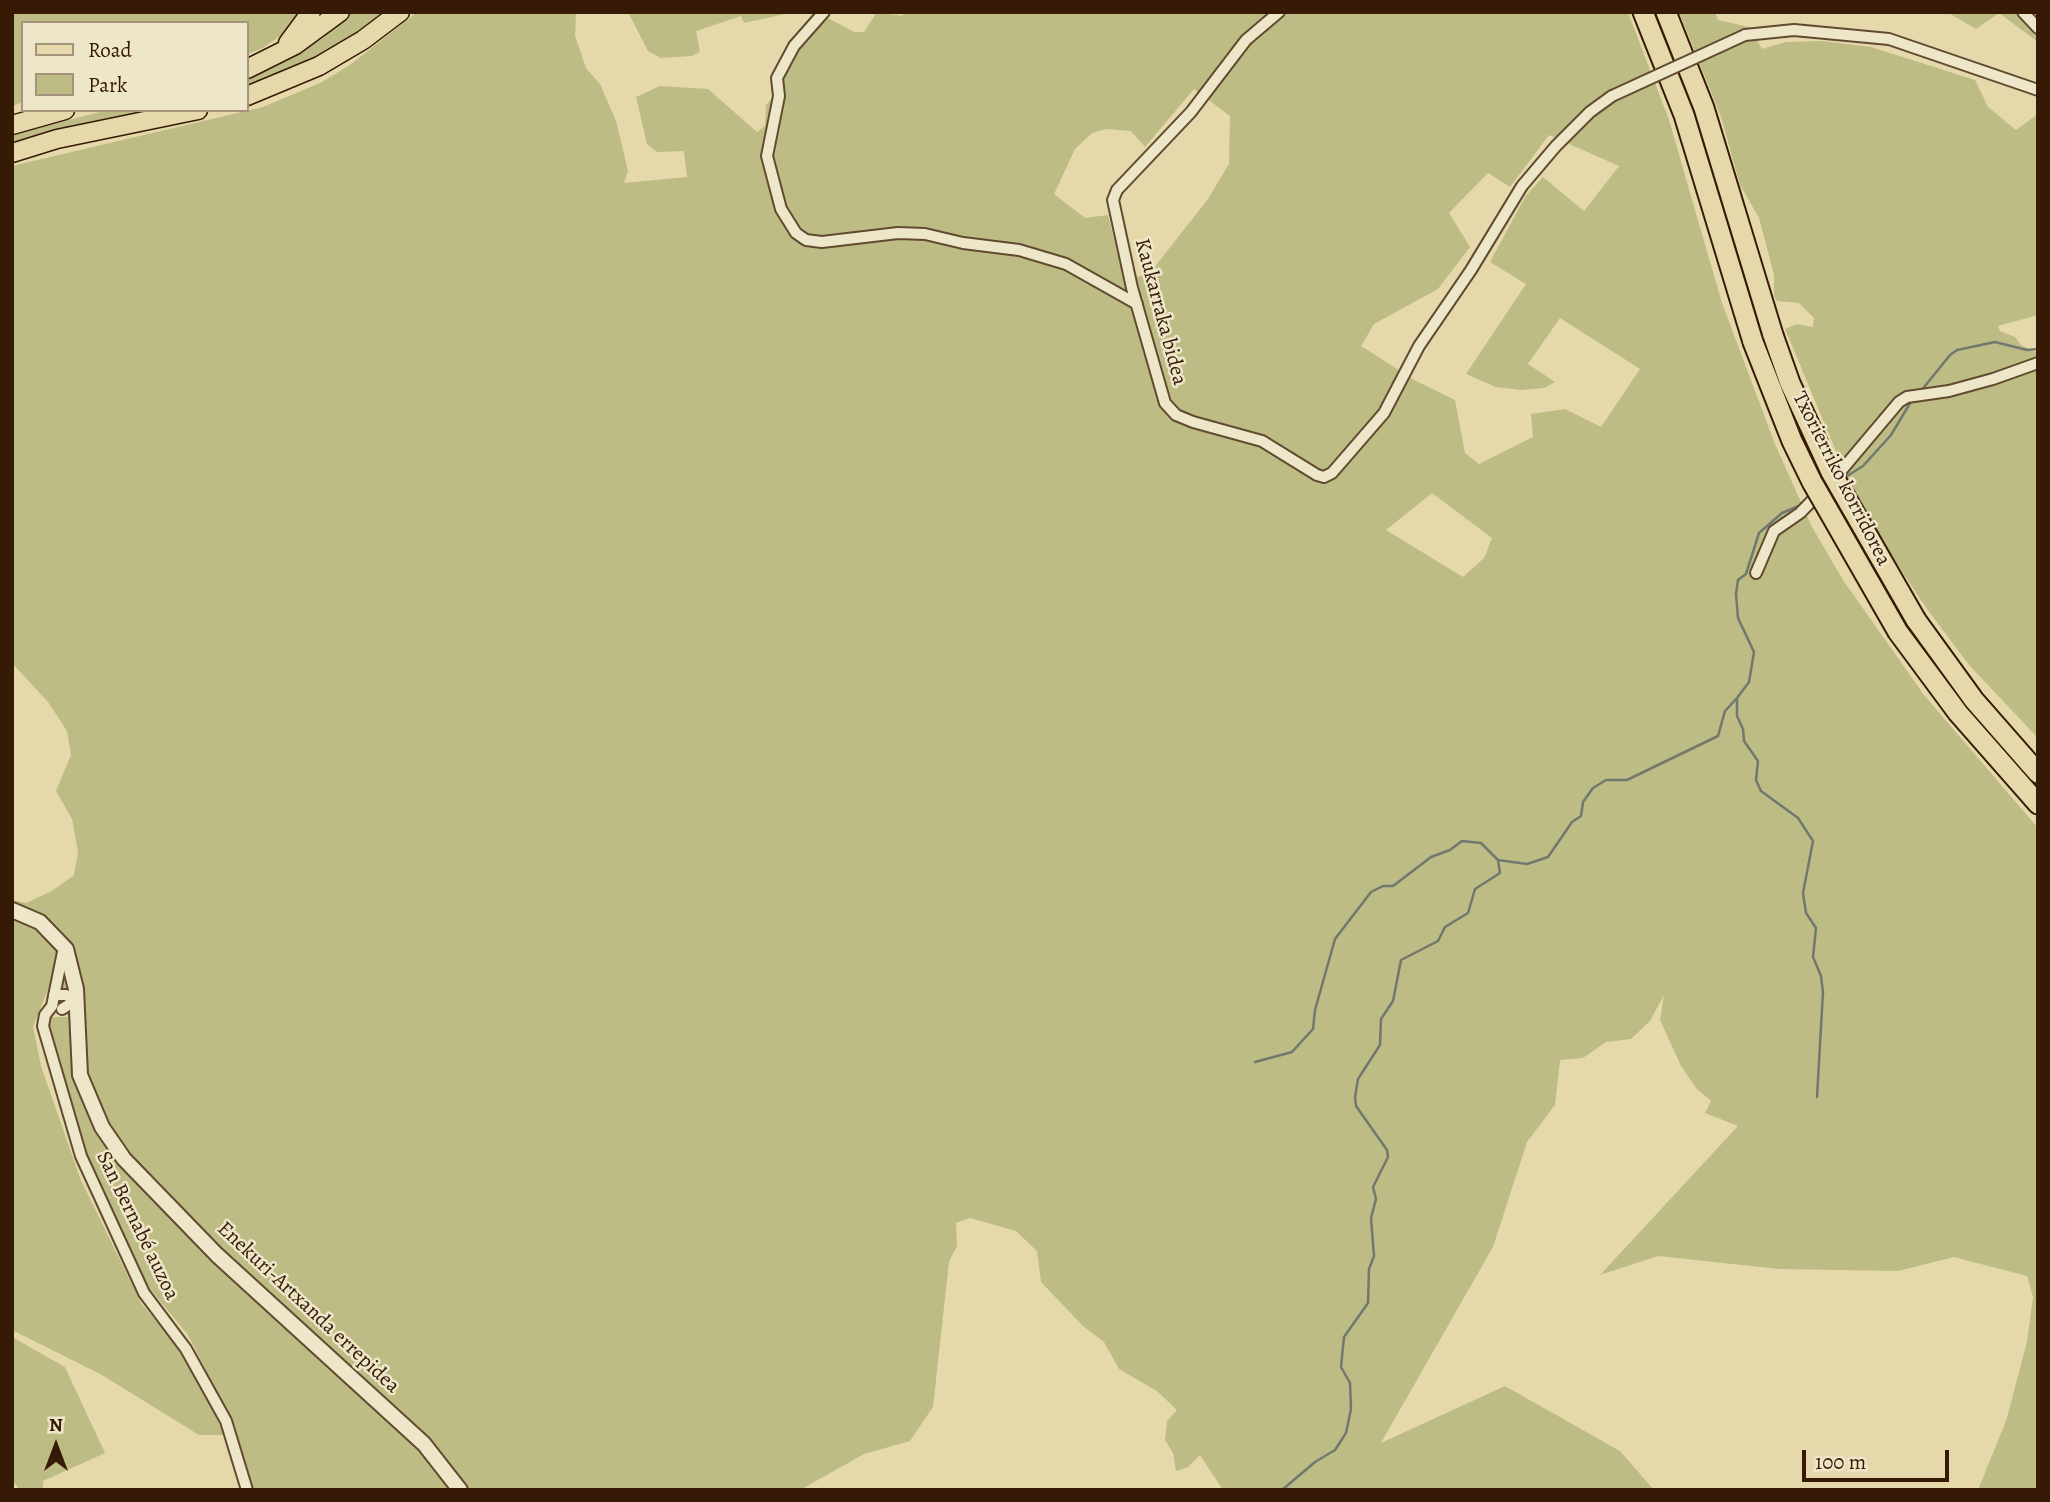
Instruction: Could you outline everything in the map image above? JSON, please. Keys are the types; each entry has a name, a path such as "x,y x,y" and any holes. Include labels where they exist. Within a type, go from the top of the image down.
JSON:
{"highway":[{"name":"Txorierriko korridorea","path":"1643,12 1684,115 1753,342 1792,442 1898,632 1958,713 2038,804"},
{"name":"Txorierriko korridorea","path":"1666,12 1704,108 1773,335 1801,408 1831,472 1916,620 1975,700 2038,773"}],"main road":[{"path":"279,54 311,12"},
{"path":"248,69 279,54 340,12"},
{"path":"248,96 319,66 363,40 400,12"},
{"path":"12,125 58,112"},
{"path":"12,153 57,139 188,112"}],"street":[{"path":"824,12 794,46 777,78 779,96 768,149 769,175 781,209 796,233 806,240 822,242 898,233 925,233 963,243 1018,250 1066,264 1137,304"},
{"name":"Kaukarraka bidea","path":"1279,12 1246,40 1191,112 1118,190 1113,200 1115,219 1165,403 1177,415 1262,441 1324,477 1332,473 1384,413 1419,346 1471,270 1522,186 1556,146 1590,112 1612,96 1745,35 1794,30 1889,39 2038,90"},
{"path":"2023,12 2038,29"},
{"path":"1756,573 1774,531 1800,513 1840,472 1899,402 1907,397 1949,391 1993,379 2038,363"},
{"path":"12,910 40,922 61,942"},
{"name":"Enekuri-Artxanda errepidea","path":"61,942 74,974 76,1049 85,1093 102,1127 124,1158 217,1255 424,1444 460,1490"},
{"name":"San Bernabé auzoa","path":"61,942 62,965 56,1003 44,1015 43,1026 85,1167 144,1293 186,1349 226,1421 247,1490"},
{"path":"76,1000 66,995 56,1003 76,1016"}],"green space":[{"path":"12,12 302,12 287,31 263,48 248,54 248,21 21,21 21,103 12,106"},
{"path":"353,12 387,12 357,35 297,67 248,87 248,79 287,61 323,38"},
{"path":"417,12 581,12 576,14 575,36 586,68 600,84 616,121 628,171 624,183 687,177 684,151 657,152 647,144 636,97 660,86 708,89 757,132 765,126 766,105 782,87 783,76 790,61 828,18 854,32 864,32 877,12 902,16 905,12 1628,12 1669,120 1722,303 1775,444 1812,527 1843,580 1924,695 2038,828 2038,1490 1978,1490 2006,1421 2027,1342 2033,1297 2027,1276 1954,1257 1898,1271 1779,1269 1658,1256 1600,1275 1738,1126 1705,1113 1711,1101 1696,1088 1681,1066 1660,1020 1664,995 1650,1021 1631,1039 1606,1042 1583,1058 1560,1060 1555,1105 1527,1142 1493,1247 1381,1443 1505,1386 1620,1451 1654,1490 1223,1490 1200,1455 1188,1467 1176,1471 1173,1453 1165,1440 1167,1421 1177,1410 1157,1391 1119,1369 1104,1342 1083,1326 1041,1282 1037,1251 1016,1231 970,1218 956,1223 957,1246 949,1262 933,1407 910,1441 864,1454 800,1490 252,1490 229,1416 188,1335 142,1279 88,1161 52,1044 49,1023 51,1017 68,1017 53,977 33,1027 41,1066 80,1178 141,1303 174,1342 209,1401 224,1435 199,1435 102,1375 12,1330 12,900 26,903 52,891 74,875 78,852 72,819 56,791 71,755 67,731 48,702 12,663 12,166 248,112 320,83 350,65","holes":["1194,89 1230,116 1229,164 1208,199 1149,274 1124,280 1108,215 1085,218 1054,194 1075,149 1092,133 1106,129 1131,131 1145,147","1549,135 1619,166 1584,211 1543,177 1525,197 1490,262 1526,284 1466,374 1496,387 1521,390 1544,388 1555,382 1528,364 1560,318 1640,369 1601,427 1565,409 1531,414 1533,437 1479,464 1465,453 1455,400 1416,381 1361,346 1374,324 1438,289 1470,247 1449,213 1488,173 1510,187","1432,493 1492,538 1484,558 1463,577 1386,530"]},
{"path":"628,12 794,12 744,23 741,16 696,31 700,52 692,56 661,58 648,51"},
{"path":"1679,12 1715,12 1718,20 1749,27 1762,49 1786,42 1822,41 1871,47 1975,80 1988,107 2016,130 2038,114 2038,315 1998,326 2000,331 2015,337 2021,345 2035,352 2038,350 2038,738 1969,665 1927,609 1877,534 1846,475 1785,329 1797,324 1813,327 1814,318 1799,303 1777,301 1774,296 1774,275 1759,218 1740,185 1721,117"},
{"path":"1947,12 2038,12 2038,42 1999,13 1976,29"},
{"path":"101,112 149,112 12,143 12,135"},
{"path":"12,1337 65,1367 105,1453 43,1481 43,1490 20,1490 12,1480"}],"waterway":[{"path":"1921,391 1957,350 1995,342 2027,350 2038,349"},
{"path":"1847,476 1863,466 1891,435 1912,400"},
{"path":"1799,506 1782,513 1759,533 1746,574 1738,580 1738,618 1754,652 1749,682 1737,698 1737,716 1743,729 1744,741 1758,761 1756,780 1761,791 1798,818 1813,841 1803,893 1806,913 1816,928 1813,957 1821,976 1823,992 1817,1097"},
{"path":"1282,1490 1315,1462 1335,1450 1346,1433 1351,1409 1350,1383 1341,1367 1344,1337 1368,1303 1369,1269 1374,1256 1371,1218 1376,1199 1373,1187 1388,1157 1387,1150 1356,1106 1355,1097 1358,1079 1380,1045 1381,1019 1393,1001 1401,960 1438,941 1445,927 1468,913 1475,889 1500,873 1498,860 1527,864 1548,857 1572,822 1581,816 1583,802 1593,788 1606,780 1627,780 1718,736 1725,711 1737,698"},
{"path":"1255,1062 1292,1052 1313,1029 1315,1010 1335,939 1371,892 1383,886 1393,886 1431,857 1450,850 1462,841 1481,843 1498,860"}]}
